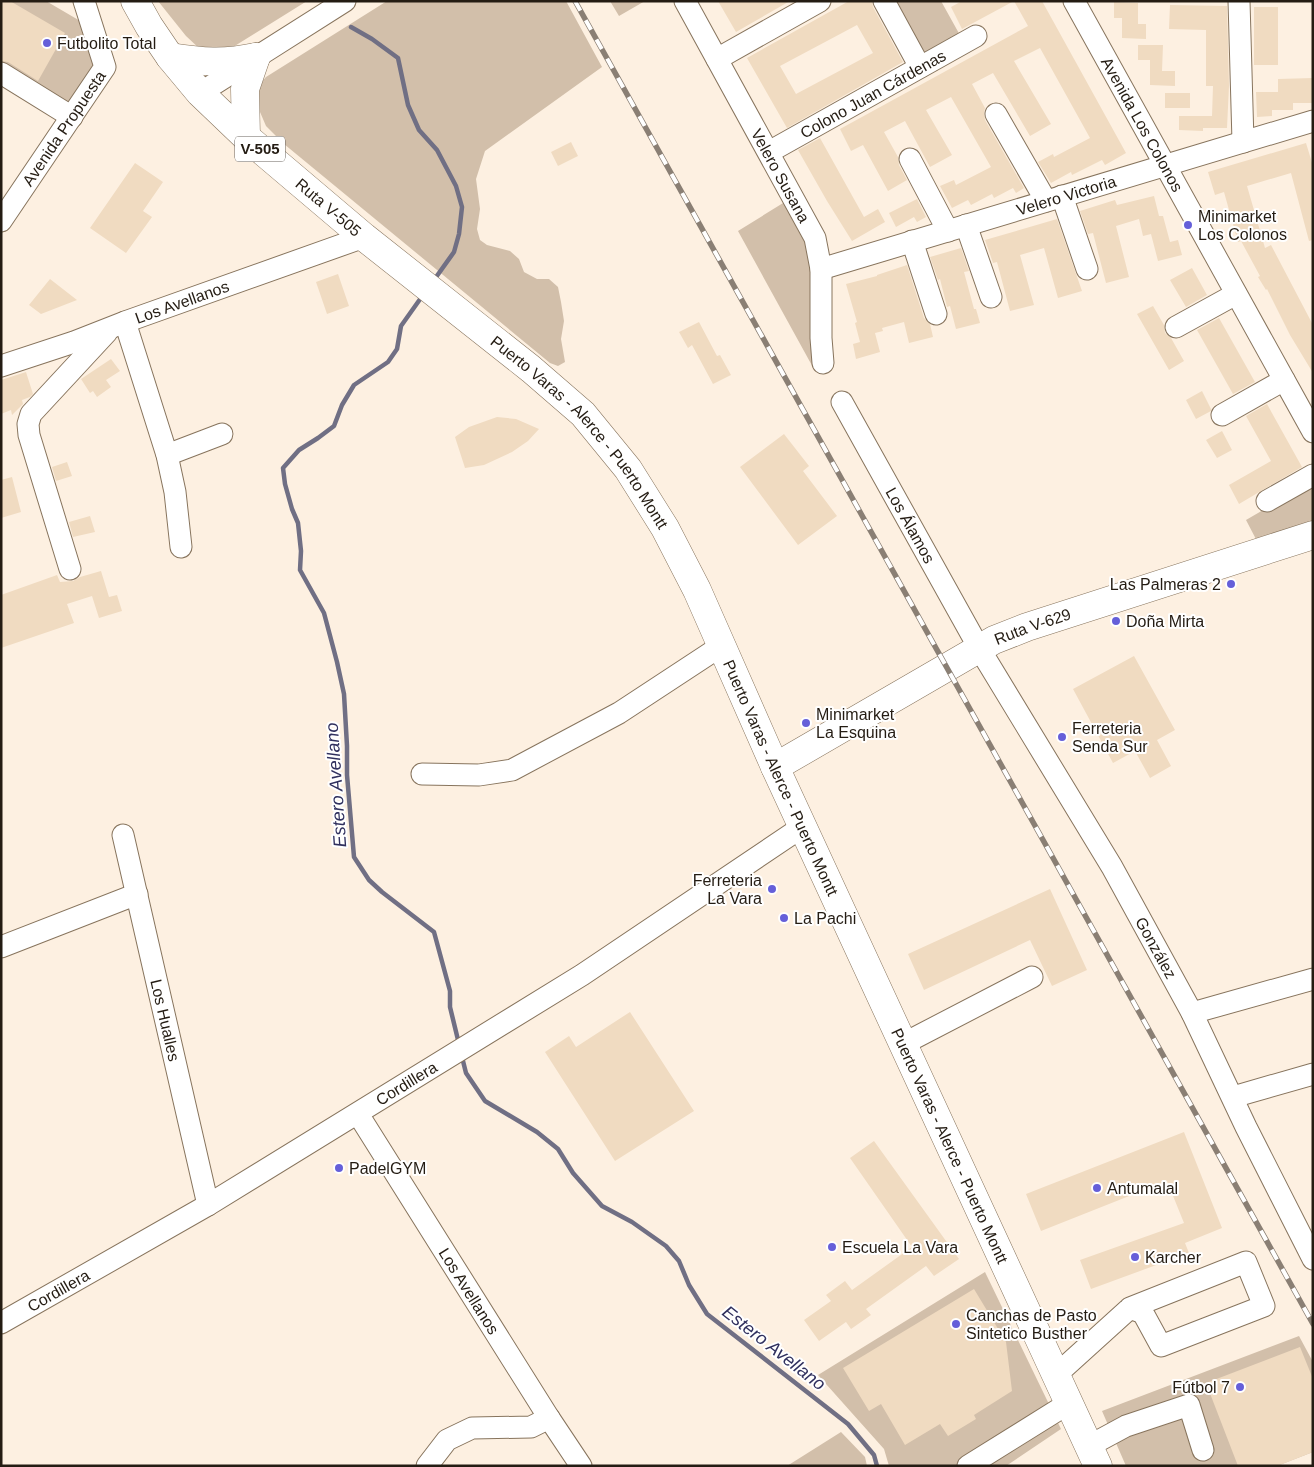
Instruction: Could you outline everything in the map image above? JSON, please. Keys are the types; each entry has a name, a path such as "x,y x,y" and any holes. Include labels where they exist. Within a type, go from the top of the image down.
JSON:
{"main road":[{"name":"Ruta V-505","path":"134,1 170,57 200,93 246,137 410,274"},
{"path":"170,57 210,63 234,61 256,56"},
{"path":"246,137 244,89 256,56"},
{"name":"Puerto Varas - Alerce - Puerto Montt","path":"410,274 531,369 583,414 628,469 665,528 697,590 802,827 1094,1456"},
{"name":"Ruta V-629","path":"775,767 994,640 1313,535"}],"street":[{"name":"Avenida Propuesta","path":"4,211 72,117 105,67 84,1"},
{"path":"200,93 345,1"},
{"name":"Velero Susana","path":"685,1 815,238 821,269 823,363"},
{"path":"717,59 820,1"},
{"path":"884,1 920,67"},
{"name":"Avenida Los Colonos","path":"1074,1 1313,432"},
{"path":"1239,1 1243,142"},
{"name":"Colono Juan Cárdenas","path":"769,152 976,36"},
{"path":"1,73 72,117"},
{"path":"996,114 1054,199 1087,269"},
{"name":"Velero Victoria","path":"821,269 1243,142 1311,126"},
{"path":"910,159 957,228 991,297"},
{"name":"Los Avellanos","path":"1,366 74,342 364,237"},
{"path":"912,241 936,314"},
{"path":"1176,328 1236,294"},
{"path":"1,352 89,323 118,325"},
{"path":"118,325 167,455 175,492 181,547"},
{"path":"70,569 29,435 28,424 31,414 118,325"},
{"path":"1222,415 1284,380"},
{"name":"Los Álamos","path":"842,402 979,648"},
{"path":"167,455 222,434"},
{"path":"1267,501 1313,476"},
{"path":"422,774 472,776 512,770 619,713 721,646"},
{"name":"González","path":"979,648 1112,867 1192,1013 1233,1098 1306,1231 1313,1259"},
{"name":"Cordillera","path":"1,1323 208,1205 358,1114 582,975 802,827"},
{"name":"Los Hualles","path":"123,835 208,1205"},
{"path":"1,947 137,894"},
{"path":"903,1044 1032,977"},
{"path":"1192,1013 1313,979"},
{"path":"1233,1098 1313,1074"},
{"name":"Los Avellanos","path":"358,1114 548,1418 581,1466"},
{"path":"1056,1375 1130,1308 1246,1262 1264,1306 1161,1346 1143,1313 1130,1308"},
{"path":"968,1466 1069,1402"},
{"path":"1094,1456 1126,1426 1188,1405 1202,1450"},
{"path":"427,1466 447,1440 472,1428 531,1428 548,1418"}],"shaded area":[{"name":"Futbolito Total","path":"1,1 46,1 87,25 99,62 59,121 1,84"},
{"path":"158,1 307,1 233,47 201,50 186,36"},
{"path":"387,1 566,1 602,67 485,151 476,179 480,209 477,229 480,240 487,245 510,251 519,259 524,272 537,279 549,279 558,287 564,321 561,339 565,362 558,366 550,363 284,144 266,126 257,105 258,86 266,77"},
{"path":"610,1 645,1 619,16"},
{"path":"890,1 941,1 961,37 922,56"},
{"path":"788,200 812,252 812,346 815,371 738,231"},
{"path":"1313,481 1313,527 1258,543 1246,520"},
{"name":"Canchas de Pasto Sintetico Busther","path":"985,1272 1061,1429 1006,1466 889,1466 884,1449 818,1375"},
{"name":"Fútbol 7","path":"1299,1336 1313,1362 1313,1452 1277,1466 1126,1466 1102,1411"},
{"path":"841,1432 865,1457 867,1466 787,1466"}],"building":[{"path":"1,1 10,1 65,33 38,81 8,62 1,61"},
{"path":"718,1 790,1 736,32"},
{"path":"849,1 872,1 873,7 903,62 787,128 747,58","holes":["857,25 873,53 796,94 780,66"]},
{"path":"962,1 1014,1 962,29 951,7"},
{"path":"1014,1 1042,1 1126,153 1105,165 1102,160 1072,175 1071,172 1051,183 1038,162 1053,154 1054,157 1090,138 1040,48 1014,61 1051,124 1030,136 993,73 972,84 985,108 985,120 1024,188 1016,193 1013,188 994,198 992,194 971,205 968,200 952,208 940,186 954,180 956,185 991,167 951,97 926,110 952,155 930,167 905,121 884,132 898,157 899,165 907,180 888,191 863,145 851,151 840,129 1028,26"},
{"path":"1114,2 1138,3 1138,24 1146,24 1146,39 1122,38 1122,18 1114,18"},
{"path":"1170,5 1227,6 1229,86 1227,128 1203,128 1203,131 1179,130 1179,116 1212,116 1213,86 1206,86 1206,30 1169,29"},
{"path":"1254,7 1278,7 1278,65 1254,65"},
{"path":"1138,45 1163,45 1162,71 1175,71 1175,86 1150,85 1150,60 1138,60"},
{"path":"1313,78 1313,103 1293,103 1293,110 1272,110 1272,116 1257,117 1256,92 1278,92 1278,79"},
{"path":"1165,93 1190,93 1190,108 1165,108"},
{"path":"820,138 864,217 878,209 885,222 852,241 798,150"},
{"path":"571,142 578,156 558,166 551,152"},
{"path":"1306,143 1313,166 1313,240 1309,241 1291,173 1247,186 1265,248 1271,245 1313,325 1313,373 1290,335 1267,289 1258,277 1260,276 1241,241 1238,242 1224,192 1215,195 1208,172"},
{"path":"135,163 163,182 143,211 152,217 126,253 90,228"},
{"path":"1154,196 1159,216 1163,216 1170,242 1178,240 1182,255 1158,261 1151,234 1143,236 1139,219 1116,226 1129,277 1106,283 1093,233 1088,234 1080,211 1115,200 1117,205"},
{"path":"917,199 926,217 917,222 914,217 896,227 889,213"},
{"path":"1057,219 1082,291 1058,298 1044,248 1020,255 1034,305 1010,311 997,262 993,263 985,240"},
{"path":"961,248 969,271 964,272 974,309 976,309 980,323 956,329 950,306 947,307 940,279 938,280 930,257"},
{"path":"907,265 924,318 930,324 933,337 909,343 904,322 882,328 883,331 875,333 880,352 856,359 853,344 860,342 855,323 857,322 846,284 877,276"},
{"path":"1192,268 1207,295 1186,307 1170,280"},
{"path":"338,274 349,306 327,314 316,282"},
{"path":"50,279 77,300 41,314 29,305"},
{"path":"1153,306 1164,325 1165,333 1171,338 1184,361 1169,370 1137,314"},
{"path":"1219,318 1255,382 1233,394 1197,330"},
{"path":"699,322 717,356 720,355 731,375 713,384 692,345 688,348 679,332"},
{"path":"111,359 120,371 106,380 111,387 97,397 93,391 90,393 81,379"},
{"path":"26,372 33,394 22,400 23,404 12,415 11,410 1,414 1,380"},
{"path":"1202,391 1211,411 1196,419 1186,400"},
{"path":"1267,404 1302,467 1239,504 1229,485 1271,461 1246,416"},
{"path":"497,417 516,419 539,429 528,441 512,452 484,465 465,468 455,437 469,427"},
{"path":"1222,431 1232,450 1217,458 1206,440"},
{"path":"784,434 809,466 803,471 837,516 798,545 740,467"},
{"path":"67,462 72,476 56,481 52,467"},
{"path":"12,477 21,512 1,518 1,480"},
{"path":"90,516 95,532 73,537 69,522"},
{"path":"101,571 109,597 117,595 122,611 99,618 92,596 67,604 74,623 1,648 1,595 57,575 60,582 73,581"},
{"path":"1134,656 1175,730 1157,740 1171,766 1150,778 1135,751 1113,763 1073,689"},
{"path":"1050,889 1087,970 1052,986 1030,940 924,990 908,954"},
{"path":"630,1012 694,1111 615,1161 545,1052 569,1036 576,1047"},
{"name":"Antumalal","path":"1184,1132 1222,1228 1185,1243 1189,1253 1091,1289 1080,1260 1184,1223 1167,1181 1041,1231 1026,1194"},
{"path":"874,1141 959,1259 934,1276 926,1266 866,1309 871,1315 851,1329 846,1322 819,1341 804,1320 831,1301 826,1295 845,1281 852,1290 912,1247 850,1158"},
{"path":"974,1289 1006,1342 1012,1391 974,1415 976,1419 948,1436 940,1424 905,1445 881,1404 869,1411 843,1368"},
{"path":"1300,1347 1313,1379 1313,1452 1277,1466 1238,1466 1206,1383"}],"waterway":[{"name":"Estero Avellano","path":"351,27 372,39 398,58 408,105 419,130 437,150 456,186 462,207 459,234 454,252 434,280"},
{"name":"Estero Avellano","path":"423,295 401,326 397,349 388,362 354,385 342,405 334,426 299,450 283,468 285,484 298,523 301,551 300,570 324,613 344,694 347,775 354,857 369,880 434,932 450,991 450,1007 459,1044"},
{"name":"Estero Avellano","path":"462,1057 466,1073 485,1101 537,1132 558,1149 573,1173 602,1206 632,1222 666,1246 679,1261 689,1285 707,1314 848,1424 874,1455 877,1466"}],"railway":[{"path":"575,1 1313,1324"}],"place":[{"name":"Futbolito Total","path":"47,43"},
{"name":"Minimarket Los Colonos","path":"1188,225"},
{"name":"Las Palmeras 2","path":"1231,584"},
{"name":"Doña Mirta","path":"1116,621"},
{"name":"Minimarket La Esquina","path":"806,723"},
{"name":"Ferreteria Senda Sur","path":"1062,737"},
{"name":"Ferreteria La Vara","path":"772,889"},
{"name":"La Pachi","path":"784,918"},
{"name":"PadelGYM","path":"339,1168"},
{"name":"Antumalal","path":"1097,1188"},
{"name":"Escuela La Vara","path":"832,1247"},
{"name":"Karcher","path":"1135,1257"},
{"name":"Canchas de Pasto Sintetico Busther","path":"956,1324"},
{"name":"Fútbol 7","path":"1240,1387"}]}
